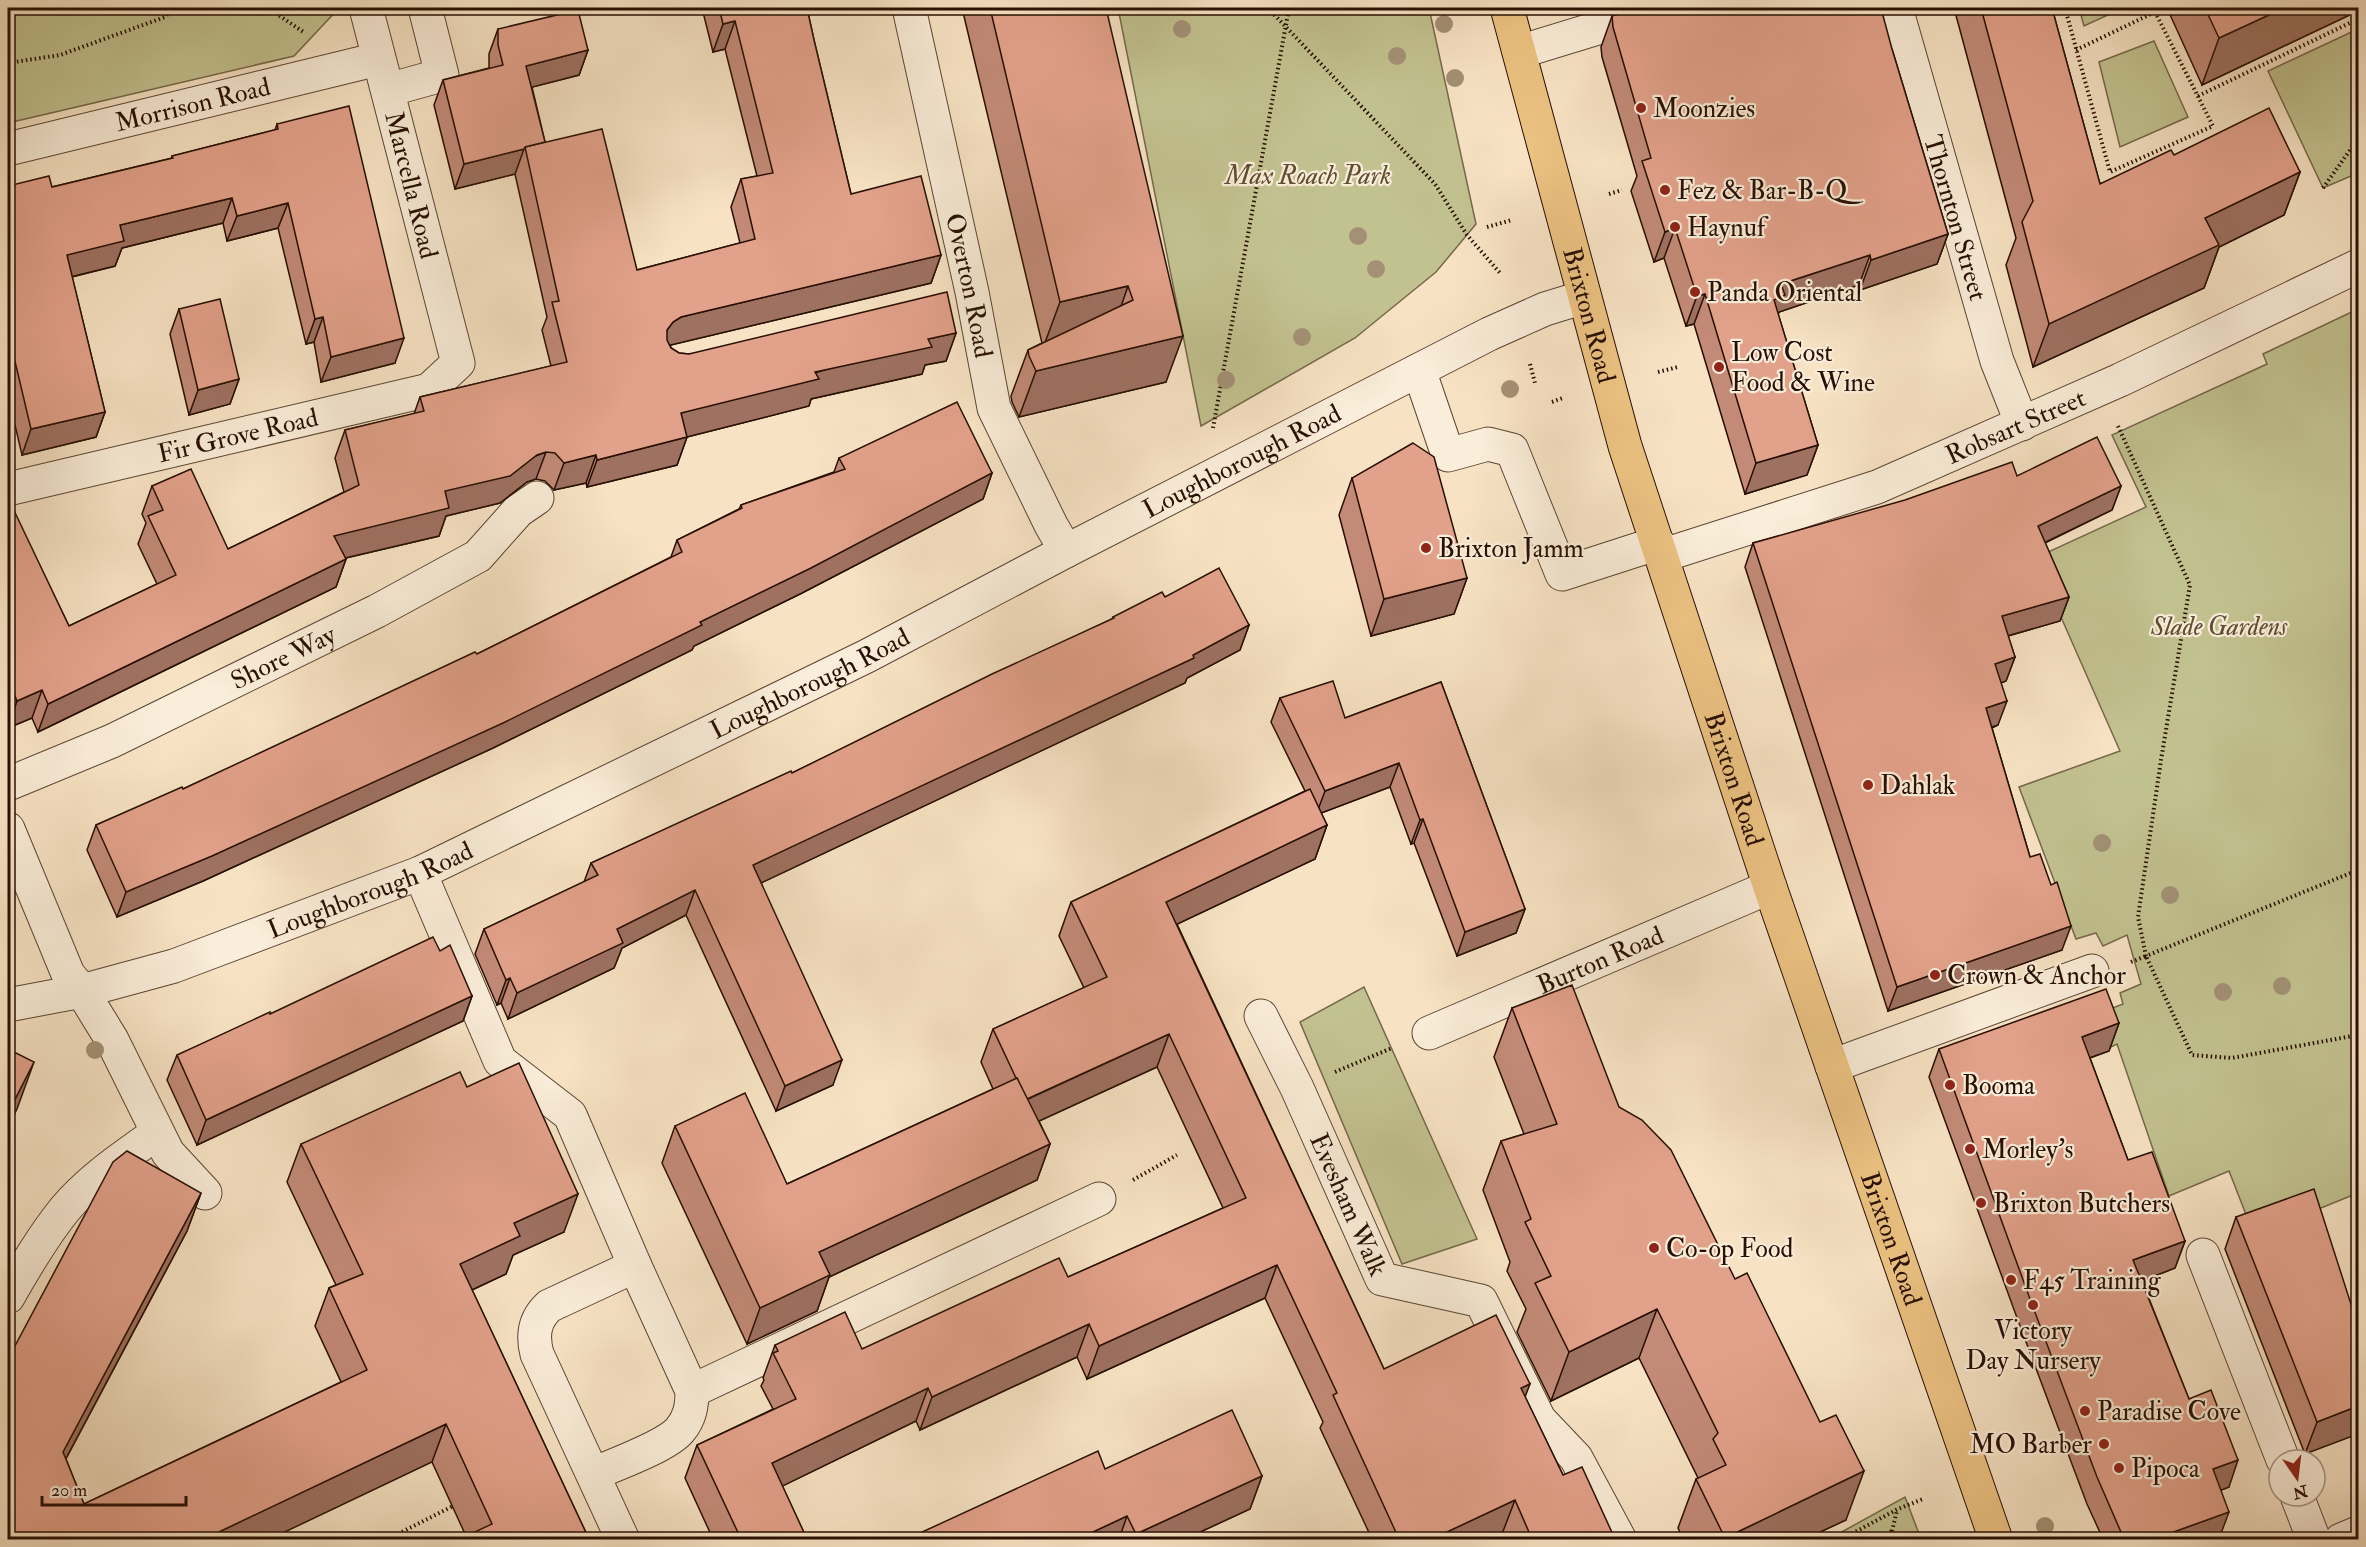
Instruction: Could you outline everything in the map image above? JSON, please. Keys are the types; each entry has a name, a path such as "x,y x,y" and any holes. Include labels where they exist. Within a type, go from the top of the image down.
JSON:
{"highway":[{"name":"Brixton Road","path":"1507,8 1625,446 1770,886 1996,1539"}],"street":[{"name":"Marcella Road","path":"366,8 458,363"},
{"path":"388,90 442,75 424,8"},
{"name":"Overton Road","path":"909,8 972,292 994,408 1051,525 1066,550"},
{"path":"1519,52 1663,8"},
{"name":"Thornton Street","path":"1896,8 1997,361 2022,424"},
{"name":"Morrison Road","path":"8,149 378,59"},
{"name":"Robsart Street","path":"1419,370 1448,455 1488,444 1512,450 1562,574 1660,550 1878,487 2022,424 2358,266"},
{"path":"938,300 972,292"},
{"name":"Loughborough Road","path":"8,1005 82,991 174,966 420,873 867,656 1066,550 1419,370 1545,309 1584,297"},
{"name":"Fir Grove Road","path":"8,489 429,390 458,363"},
{"name":"Shore Way","path":"8,784 112,741 387,605 478,556 518,511 537,498"},
{"path":"8,829 68,974 82,991 112,1040 168,1153 205,1193"},
{"path":"420,873 500,1061 570,1115 692,1391 692,1405 688,1419 679,1432 666,1441 593,1474"},
{"name":"Burton Road","path":"1429,1033 1770,886"},
{"path":"1832,1066 2092,971"},
{"name":"Evesham Walk","path":"1262,1016 1382,1279 1481,1301 1539,1419 1576,1458 1620,1539"},
{"path":"8,1298 35,1250 66,1208 100,1175 157,1133"},
{"path":"692,1391 1099,1199"},
{"path":"2203,1255 2278,1448"},
{"path":"623,1539 537,1354 533,1340 535,1324 540,1314 549,1306 635,1266"},
{"path":"2302,1508 2314,1539"},
{"path":"2342,1539 2358,1533"}],"path":[{"path":"8,63 60,55 165,17 173,8"},
{"path":"1268,8 1435,184 1467,235 1500,273"},
{"path":"1213,429 1289,8"},
{"path":"2064,8 2110,172 2213,126 2154,10 2076,50"},
{"path":"2198,96 2358,20"},
{"path":"2323,188 2358,139"},
{"path":"1609,194 1622,190"},
{"path":"1487,227 1512,220"},
{"path":"1530,364 1535,383"},
{"path":"1658,372 1678,367"},
{"path":"1552,402 1563,398"},
{"path":"2117,422 2190,585 2161,760 2139,917 2146,956 2192,1055 2232,1058 2358,1035"},
{"path":"2092,971 2135,962 2358,870"},
{"path":"1296,1088 1429,1033"},
{"path":"1099,1199 1177,1155"},
{"path":"1840,1539 1898,1509 1923,1500"},
{"path":"386,1539 456,1505"},
{"path":"1890,1539 1898,1509"},
{"path":"1874,1539 1892,1530"}],"green space":[{"path":"8,8 339,8 294,56 8,123"},
{"name":"Max Roach Park","path":"1118,8 1429,8 1476,224 1436,272 1355,338 1201,426"},
{"path":"2079,8 2123,8 2084,26"},
{"path":"2358,29 2358,173 2323,188 2268,71"},
{"path":"2154,41 2188,117 2120,147 2099,62"},
{"name":"Slade Gardens","path":"2358,309 2358,1193 2254,1235 2229,1171 2169,1196 2117,1044 2111,1047 2100,1013 2123,1004 2120,993 2141,984 2127,935 2103,946 2096,933 2076,939 2019,787 2120,751 2035,558 2146,507 2112,435 2267,364 2263,354"},
{"path":"1364,987 1477,1239 1402,1264 1300,1022"},
{"path":"1905,1497 1921,1539 1829,1539"}],"building":[{"path":"719,8 807,8 851,194 921,176 941,255 681,317 667,330 667,340 671,348 679,353 689,354 947,292 956,333 928,339 932,347 815,372 819,379 681,413 687,437 597,460 596,455 564,463 555,453 546,452 537,455 510,476 445,491 449,508 334,536 346,559 48,704 42,690 17,701 8,679 8,656 14,653 8,638 8,500 69,626 176,575 148,516 163,510 152,486 191,469 228,549 359,485 345,430 424,411 420,397 567,362 552,302 559,301 525,147 602,129 637,270 755,239 741,179 773,173 735,21 723,24"},
{"path":"990,8 1106,8 1183,336 1036,371 1028,350 1133,300 1128,286 1060,302"},
{"path":"1641,8 1881,8 1948,234 1871,260 1870,255 1781,284 1785,295 1774,300 1818,445 1756,463 1705,294 1697,296 1675,228 1665,232 1642,161 1651,158 1613,27 1612,16"},
{"path":"1981,8 2052,8 2100,184 2171,150 2174,155 2269,108 2300,172 2205,218 2219,245 2049,324 2022,222 2033,201"},
{"path":"2205,8 2284,8 2219,38"},
{"path":"578,10 588,50 526,66 545,142 464,164 443,80 503,65 498,45 498,29"},
{"path":"349,106 404,338 331,357 323,317 315,319 288,203 237,216 232,198 120,225 124,241 67,255 105,412 31,429 8,332 8,186 49,176 52,187 173,158 172,156 278,129 277,124"},
{"path":"220,299 239,379 198,390 179,309"},
{"path":"957,402 992,473 811,568 700,622 702,625 503,723 212,856 126,892 96,825 182,787 183,789 475,652 477,654 682,552 677,540 742,508 741,505 845,469 839,458"},
{"path":"2097,437 2121,486 2038,526 2069,597 2002,616 2015,657 1995,664 2007,701 1986,708 2030,857 2040,854 2051,885 2057,882 2071,926 1897,987 1753,543 1905,500 2012,462 2017,476"},
{"path":"1413,443 1434,457 1467,578 1384,599 1352,478"},
{"path":"1219,568 1249,625 1193,655 1194,658 753,865 842,1060 785,1086 695,890 617,929 623,943 517,993 510,978 506,980 484,929 598,875 591,863 791,771 792,773 992,674 1114,618 1162,592 1165,597"},
{"path":"1333,681 1345,718 1441,682 1525,909 1465,932 1423,819 1420,820 1399,763 1325,791 1280,698"},
{"path":"1310,789 1327,825 1166,902 1384,1369 1496,1315 1530,1384 1521,1388 1563,1475 1582,1467 1615,1539 1532,1539 1515,1500 1432,1539 1399,1539 1333,1395 1337,1393 1277,1265 1099,1346 1089,1324 932,1397 928,1388 772,1463 807,1539 741,1539 697,1445 796,1399 773,1353 778,1351 775,1345 845,1312 862,1349 1059,1258 1068,1277 1246,1198 1169,1034 1027,1099 993,1029 1107,977 1071,902"},
{"path":"433,937 440,951 450,945 472,996 206,1120 177,1055"},
{"path":"1572,985 1619,1107 1642,1120 1671,1150 1735,1279 1747,1273 1820,1422 1836,1415 1864,1471 1725,1538 1696,1479 1726,1465 1713,1439 1718,1433 1657,1309 1569,1352 1535,1283 1551,1276 1525,1222 1531,1219 1501,1141 1557,1124 1512,1008"},
{"path":"2106,989 2119,1023 2082,1037 2128,1160 2152,1152 2185,1241 2133,1260 2189,1399 2211,1390 2238,1460 2213,1469 2229,1512 2154,1539 2124,1539 2097,1477 1939,1049"},
{"path":"8,1049 34,1062 8,1113"},
{"path":"519,1063 578,1194 514,1223 520,1236 460,1264 589,1539 460,1539 492,1524 446,1424 204,1539 8,1539 8,1359 113,1162 127,1151 201,1193 63,1452 84,1504 367,1370 329,1288 363,1274 301,1144 460,1072 467,1087"},
{"path":"1017,1078 1050,1144 819,1252 830,1275 760,1308 675,1126 745,1093 787,1184"},
{"path":"2314,1189 2358,1326 2358,1406 2317,1422 2236,1217"},
{"path":"1232,1410 1262,1476 1136,1534 1127,1516 1078,1539 907,1539 1098,1451 1105,1469"}],"place":[{"name":"Moonzies","path":"1641,108"},
{"name":"Fez & Bar-B-Q","path":"1665,190"},
{"name":"Haynuf","path":"1675,227"},
{"name":"Panda Oriental","path":"1695,292"},
{"name":"Low Cost Food & Wine","path":"1719,367"},
{"name":"Brixton Jamm","path":"1426,548"},
{"name":"Dahlak","path":"1868,785"},
{"name":"Crown & Anchor","path":"1935,975"},
{"name":"Booma","path":"1950,1085"},
{"name":"Morley's","path":"1970,1149"},
{"name":"Brixton Butchers","path":"1981,1203"},
{"name":"Co-op Food","path":"1654,1248"},
{"name":"F45 Training","path":"2011,1280"},
{"name":"Victory Day Nursery","path":"2033,1305"},
{"name":"Paradise Cove","path":"2085,1411"},
{"name":"MO Barber","path":"2104,1444"},
{"name":"Pipoca","path":"2119,1468"}]}
